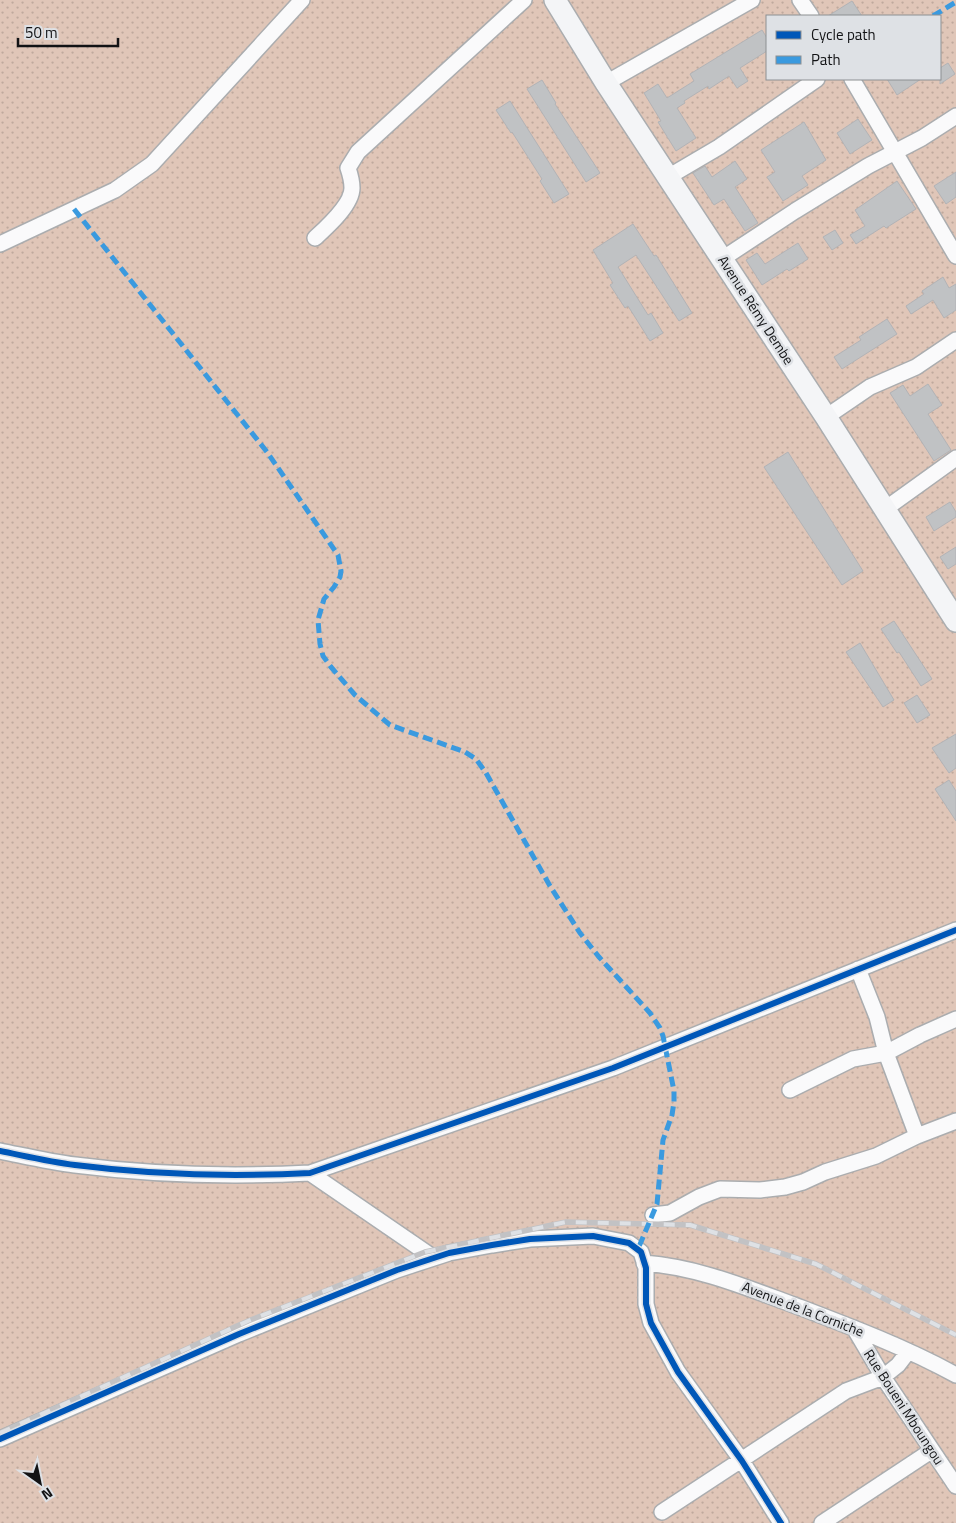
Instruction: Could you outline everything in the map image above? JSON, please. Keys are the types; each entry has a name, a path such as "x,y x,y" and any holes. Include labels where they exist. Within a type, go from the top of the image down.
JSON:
{"street":[{"path":"0,244 115,190 152,164 302,0"},
{"path":"316,238 330,224 351,196 352,188 348,168 358,152 524,0"},
{"name":"Avenue Rémy Dembe","path":"555,0 606,83 826,417 956,621"},
{"path":"606,83 752,0"},
{"path":"800,0 810,15"},
{"path":"668,177 719,147 816,80"},
{"path":"853,80 956,256"},
{"path":"722,259 795,210 894,152 922,138 956,116"},
{"path":"826,417 870,386 916,367 956,340"},
{"path":"885,509 956,458"},
{"path":"0,1151 74,1165 166,1174 310,1173 614,1068 956,930"},
{"path":"858,969 876,1017 886,1053 917,1136"},
{"path":"790,1090 853,1059 886,1053 956,1019"},
{"path":"653,1215 670,1213 700,1196 720,1189 760,1190 785,1187 802,1182 825,1172 876,1156 917,1136 956,1121"},
{"path":"310,1173 434,1258"},
{"path":"5,1437 239,1334 344,1291 448,1253 530,1240 593,1236 629,1243 638,1248 644,1262 646,1304 651,1323 678,1372 742,1461 781,1523"},
{"name":"Avenue de la Corniche","path":"644,1262 689,1269 715,1276 854,1328 956,1375"},
{"name":"Rue Boueni Mboungou","path":"854,1328 883,1377 956,1486"},
{"path":"662,1512 846,1391 883,1377 898,1365 908,1352"},
{"path":"822,1523 932,1451"}],"shaded area":[{"path":"0,0 956,0 956,1523 0,1523"}],"building":[{"path":"852,1 861,15 830,15"},
{"path":"762,30 766,36 766,52 740,68 748,81 737,88 729,76 709,89 708,86 684,101 685,103 677,108 696,138 676,151 658,122 661,121 644,93 658,84 667,98 694,81 690,74"},
{"path":"948,63 955,74 940,84 941,80 941,67"},
{"path":"542,80 555,104 600,173 586,182 527,89"},
{"path":"888,80 920,80 897,95"},
{"path":"510,101 569,194 554,203 540,181 542,179 496,110"},
{"path":"858,119 872,140 850,154 837,133"},
{"path":"804,122 826,160 802,176 808,185 783,201 767,177 775,172 761,150"},
{"path":"735,161 747,179 735,187 758,223 745,231 724,199 714,205 693,173 705,166 712,177"},
{"path":"956,172 956,197 946,204 934,186"},
{"path":"897,181 916,209 856,244 850,235 865,226 855,210"},
{"path":"633,224 654,256 656,255 692,313 679,321 636,255 618,267 648,315 651,313 663,333 650,341 628,306 625,308 610,285 613,283 593,250"},
{"path":"835,230 843,243 832,250 823,237"},
{"path":"798,243 808,259 789,271 787,269 762,285 746,260 757,253 765,264"},
{"path":"943,277 949,288 956,284 956,310 944,318 933,300 911,314 906,306 924,294 922,291"},
{"path":"887,319 897,334 842,369 834,357 861,340 859,337"},
{"path":"928,384 942,405 928,414 951,450 934,461 890,393 903,385 910,396"},
{"path":"788,452 863,571 842,585 764,467"},
{"path":"950,502 956,512 956,517 934,531 926,517"},
{"path":"956,547 956,564 948,569 940,557"},
{"path":"894,621 932,679 921,686 899,652 897,653 881,629"},
{"path":"860,643 894,700 883,707 846,652"},
{"path":"917,695 930,715 917,723 904,703"},
{"path":"956,734 956,768 949,773 932,748"},
{"path":"949,780 956,791 956,821 935,789"}],"railway":[{"path":"0,1433 248,1321 425,1252 566,1222 690,1225 816,1264 956,1335"}],"marked path":[{"path":"935,15 956,2"},
{"path":"74,209 267,452 338,555 341,571 340,577 324,599 318,620 323,656 355,695 390,725 465,752 476,759 486,773 550,886 580,933 599,957 650,1013 660,1028 674,1091 674,1102 672,1115 663,1140 657,1204 638,1249"}],"cycle path":[{"path":"0,1151 66,1164 134,1171 222,1175 310,1173 613,1068 956,930"},
{"path":"0,1439 239,1334 397,1270 449,1253 492,1245 530,1239 593,1236 629,1243 641,1252 646,1268 646,1304 651,1323 678,1372 742,1461 781,1523"}]}
